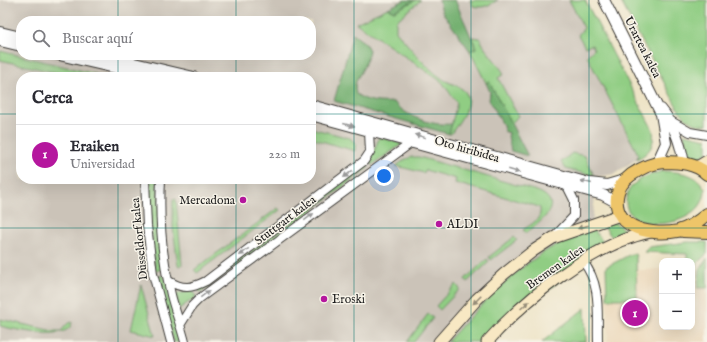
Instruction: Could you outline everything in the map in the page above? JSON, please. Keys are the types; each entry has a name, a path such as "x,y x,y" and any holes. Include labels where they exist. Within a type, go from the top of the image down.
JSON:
{"main road":[{"path":"707,174 702,164 657,163 644,167 624,180 617,193 616,202 620,215 631,226 650,232 680,230 707,232"},
{"path":"680,230 694,224 707,214"},
{"name":"Bremen kalea","path":"439,342 477,299 504,274 553,238 620,215"},
{"name":"Bremen kalea","path":"487,342 532,298 583,262 612,245 636,235 650,232"}],"street":[{"name":"Urartea kalea","path":"604,0 658,106 666,134 666,142 657,163"},
{"path":"0,32 16,36"},
{"path":"0,41 16,45"},
{"path":"80,60 130,72"},
{"path":"121,60 173,72"},
{"name":"Oto hiribidea","path":"316,106 589,183 608,185 624,180"},
{"name":"Urartea kalea","path":"658,106 671,121 679,138 684,163"},
{"name":"Oto hiribidea","path":"316,116 603,195 616,202"},
{"path":"671,121 690,132 707,135"},
{"name":"Stuttgart kalea","path":"169,281 175,285 188,288 206,281 364,161 370,152 369,131"},
{"name":"Stuttgart kalea","path":"180,325 192,306 200,298 411,143"},
{"name":"Düsseldorf kalea","path":"145,184 147,226 153,274 171,342"},
{"name":"Düsseldorf kalea","path":"161,184 163,244 169,281 185,342"},
{"name":"Bremen kalea","path":"553,238 574,216 574,200 567,186"},
{"path":"583,262 588,268 597,289 598,342"}],"shaded area":[{"path":"0,0 574,0 641,147 637,159 614,174 597,177 590,242 465,342 0,342"},
{"path":"707,268 707,342 608,342 606,272 659,269 659,330 695,330 695,269"}],"green space":[{"path":"405,0 416,0 394,11 388,8"},
{"path":"416,0 421,0 396,21 396,31 430,69 444,80 463,90 467,95 468,100 465,110 460,121 451,134 449,134 457,103 442,82 356,23 388,8 394,11"},
{"path":"439,0 455,0 476,48 470,51 442,12"},
{"path":"470,0 498,0 489,5 480,7 473,6"},
{"path":"569,0 585,0 653,130 651,148 637,159 638,154 587,56 594,49 592,45 585,47 578,35 584,28"},
{"path":"620,0 707,0 707,125 689,121 677,107"},
{"path":"353,34 365,43 369,50 364,66 355,85 356,94 365,99 374,101 394,102 405,112 428,122 436,124 452,124 449,134 334,101"},
{"path":"472,37 480,38 485,48 504,74 498,78 518,116 511,124 489,82 486,83 470,51 476,48"},
{"path":"0,51 16,55 16,60 37,60 87,72 53,72 0,60"},
{"path":"489,81 528,156 511,151 508,136 509,133 504,131 503,125 489,100 490,92 486,83"},
{"path":"316,129 350,138 356,144 355,151 316,139"},
{"path":"684,134 707,139 707,153 700,158 691,156 686,147"},
{"path":"379,137 402,144 372,165 369,161"},
{"path":"572,153 585,156 594,176 566,169 561,162"},
{"path":"412,157 419,157 537,191 546,196 550,201 548,213 538,224 526,233 523,230 538,219 540,208 455,183 456,179 425,170 424,173 396,166"},
{"path":"366,164 369,167 287,229 285,225"},
{"path":"663,171 687,174 693,177 702,184 705,189 703,199 698,208 690,215 680,220 657,224 637,219 630,214 627,207 627,195 630,189 638,180"},
{"path":"149,184 158,184 163,269 155,271 149,203"},
{"path":"173,199 176,199 182,265 178,266 173,228"},
{"path":"278,208 280,210 197,273 194,270"},
{"path":"614,222 627,232 614,240 603,225"},
{"path":"593,228 605,245 483,342 447,342 491,295 515,273 553,246"},
{"path":"281,229 283,232 200,293 198,289"},
{"path":"514,237 517,240 491,260 489,257"},
{"path":"687,242 707,242 707,254 698,262 695,274 695,258 687,258 687,254 644,252 649,247"},
{"path":"631,254 635,254 636,257 637,299 607,299 606,267"},
{"path":"707,258 707,288 697,288 700,269"},
{"path":"487,259 489,262 467,282 465,279"},
{"path":"164,275 183,342 174,342 156,277"},
{"path":"456,284 460,289 440,310 436,306"},
{"path":"141,285 155,336 131,330"},
{"path":"193,291 196,297 179,309 176,294"},
{"path":"585,308 586,342 542,342"},
{"path":"428,314 433,318 414,342 407,342"},
{"path":"0,319 53,331 61,331 68,323 72,322 69,328 62,332 41,333 0,326"}],"place":[{"name":"Mercadona","path":"243,200"},
{"name":"ALDI","path":"439,224"},
{"name":"Eroski","path":"324,299"},
{"name":"Eraiken","path":"635,313"}]}
